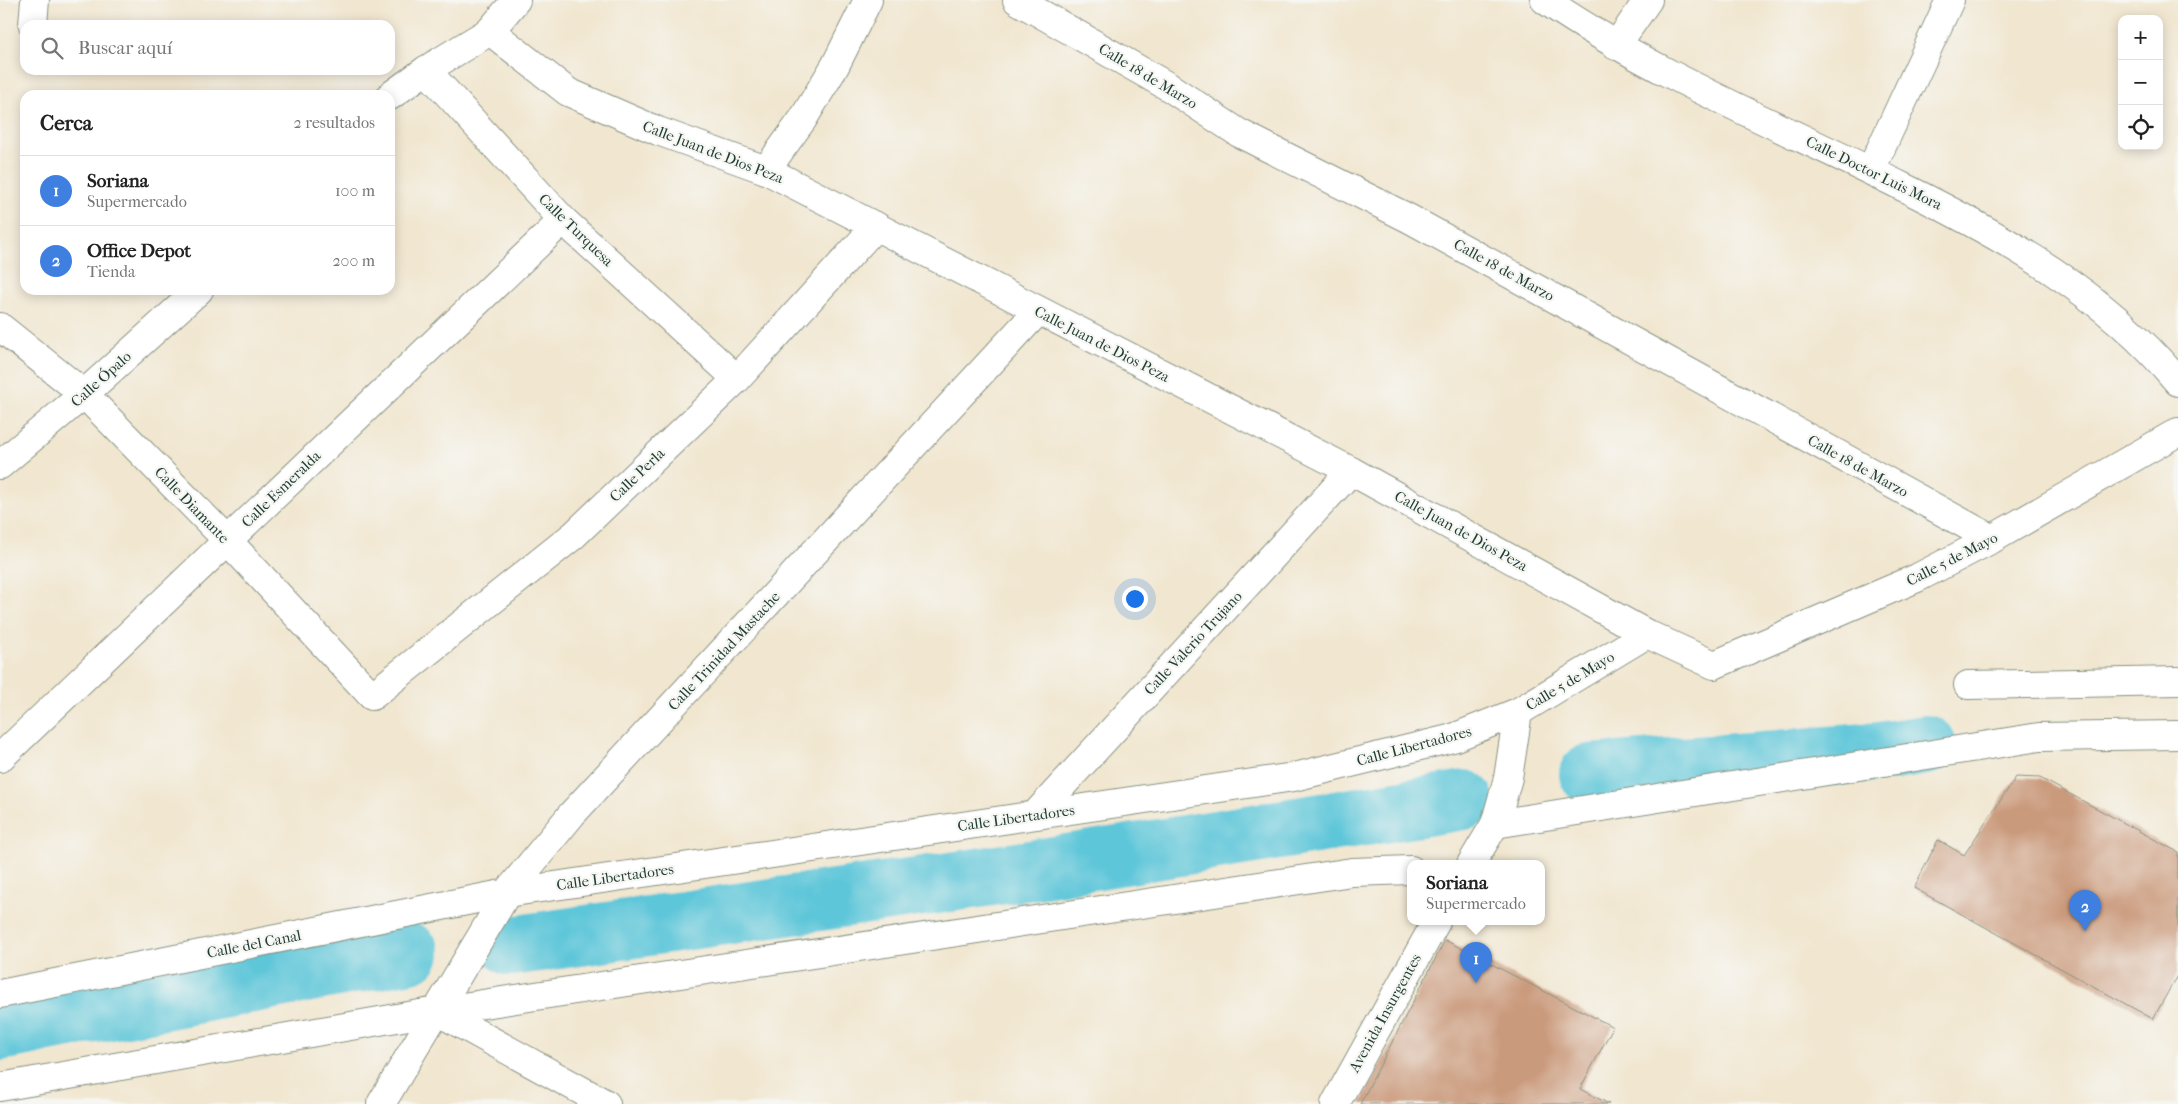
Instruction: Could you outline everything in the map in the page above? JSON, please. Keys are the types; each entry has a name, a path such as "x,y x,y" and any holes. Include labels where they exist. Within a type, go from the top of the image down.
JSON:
{"street":[{"path":"33,20 35,0"},
{"path":"395,92 426,70 490,31 516,0"},
{"path":"766,170 808,112 835,66 868,0"},
{"name":"Calle 18 de Marzo","path":"1017,0 1169,87 1239,133 1410,219 1992,539"},
{"name":"Calle Doctor Luis Mora","path":"1545,0 1616,46 1972,221 2071,282 2153,352 2178,382"},
{"path":"1616,46 1648,0"},
{"path":"1871,170 1950,0"},
{"name":"Calle Juan de Dios Peza","path":"490,31 568,92 658,131 766,170 1351,471 1648,634 1714,665"},
{"name":"Calle Turquesa","path":"426,70 563,220 737,378"},
{"name":"Calle Esmeralda","path":"0,758 563,220"},
{"name":"Calle Perla","path":"372,696 574,535 737,378 876,226"},
{"name":"Calle Ópalo","path":"0,465 84,394 193,295"},
{"name":"Calle Trinidad Mastache","path":"381,1104 507,893 572,814 1038,311"},
{"name":"Calle Diamante","path":"0,327 84,394 227,540 372,696"},
{"name":"Calle 5 de Mayo","path":"1714,665 1917,578 1992,539 2178,432"},
{"name":"Calle Valerio Trujano","path":"1035,815 1351,471"},
{"name":"Calle 5 de Mayo","path":"1518,712 1648,634"},
{"path":"1968,685 2178,681"},
{"path":"1473,860 1495,824 1508,778 1518,712"},
{"name":"Calle Libertadores","path":"507,893 1294,777 1453,738 1518,712"},
{"path":"1495,824 2039,737 2178,735"},
{"path":"0,1087 437,1011 1352,872 1407,870"},
{"name":"Calle del Canal","path":"0,994 507,893"},
{"name":"Avenida Insurgentes","path":"1335,1104 1434,925"},
{"path":"437,1011 606,1104"}],"building":[{"path":"2016,777 2040,778 2178,852 2178,974 2153,1019 1914,888 1938,840 1964,855"},
{"path":"1445,940 1613,1027 1580,1089 1609,1104 1360,1104"}],"waterway":[{"path":"1589,774 1880,752 1926,745"},
{"path":"511,946 1012,873 1464,800"},
{"path":"0,1031 410,953"}],"place":[{"name":"Office Depot","path":"2085,931"},
{"name":"Soriana","path":"1476,983"}]}
